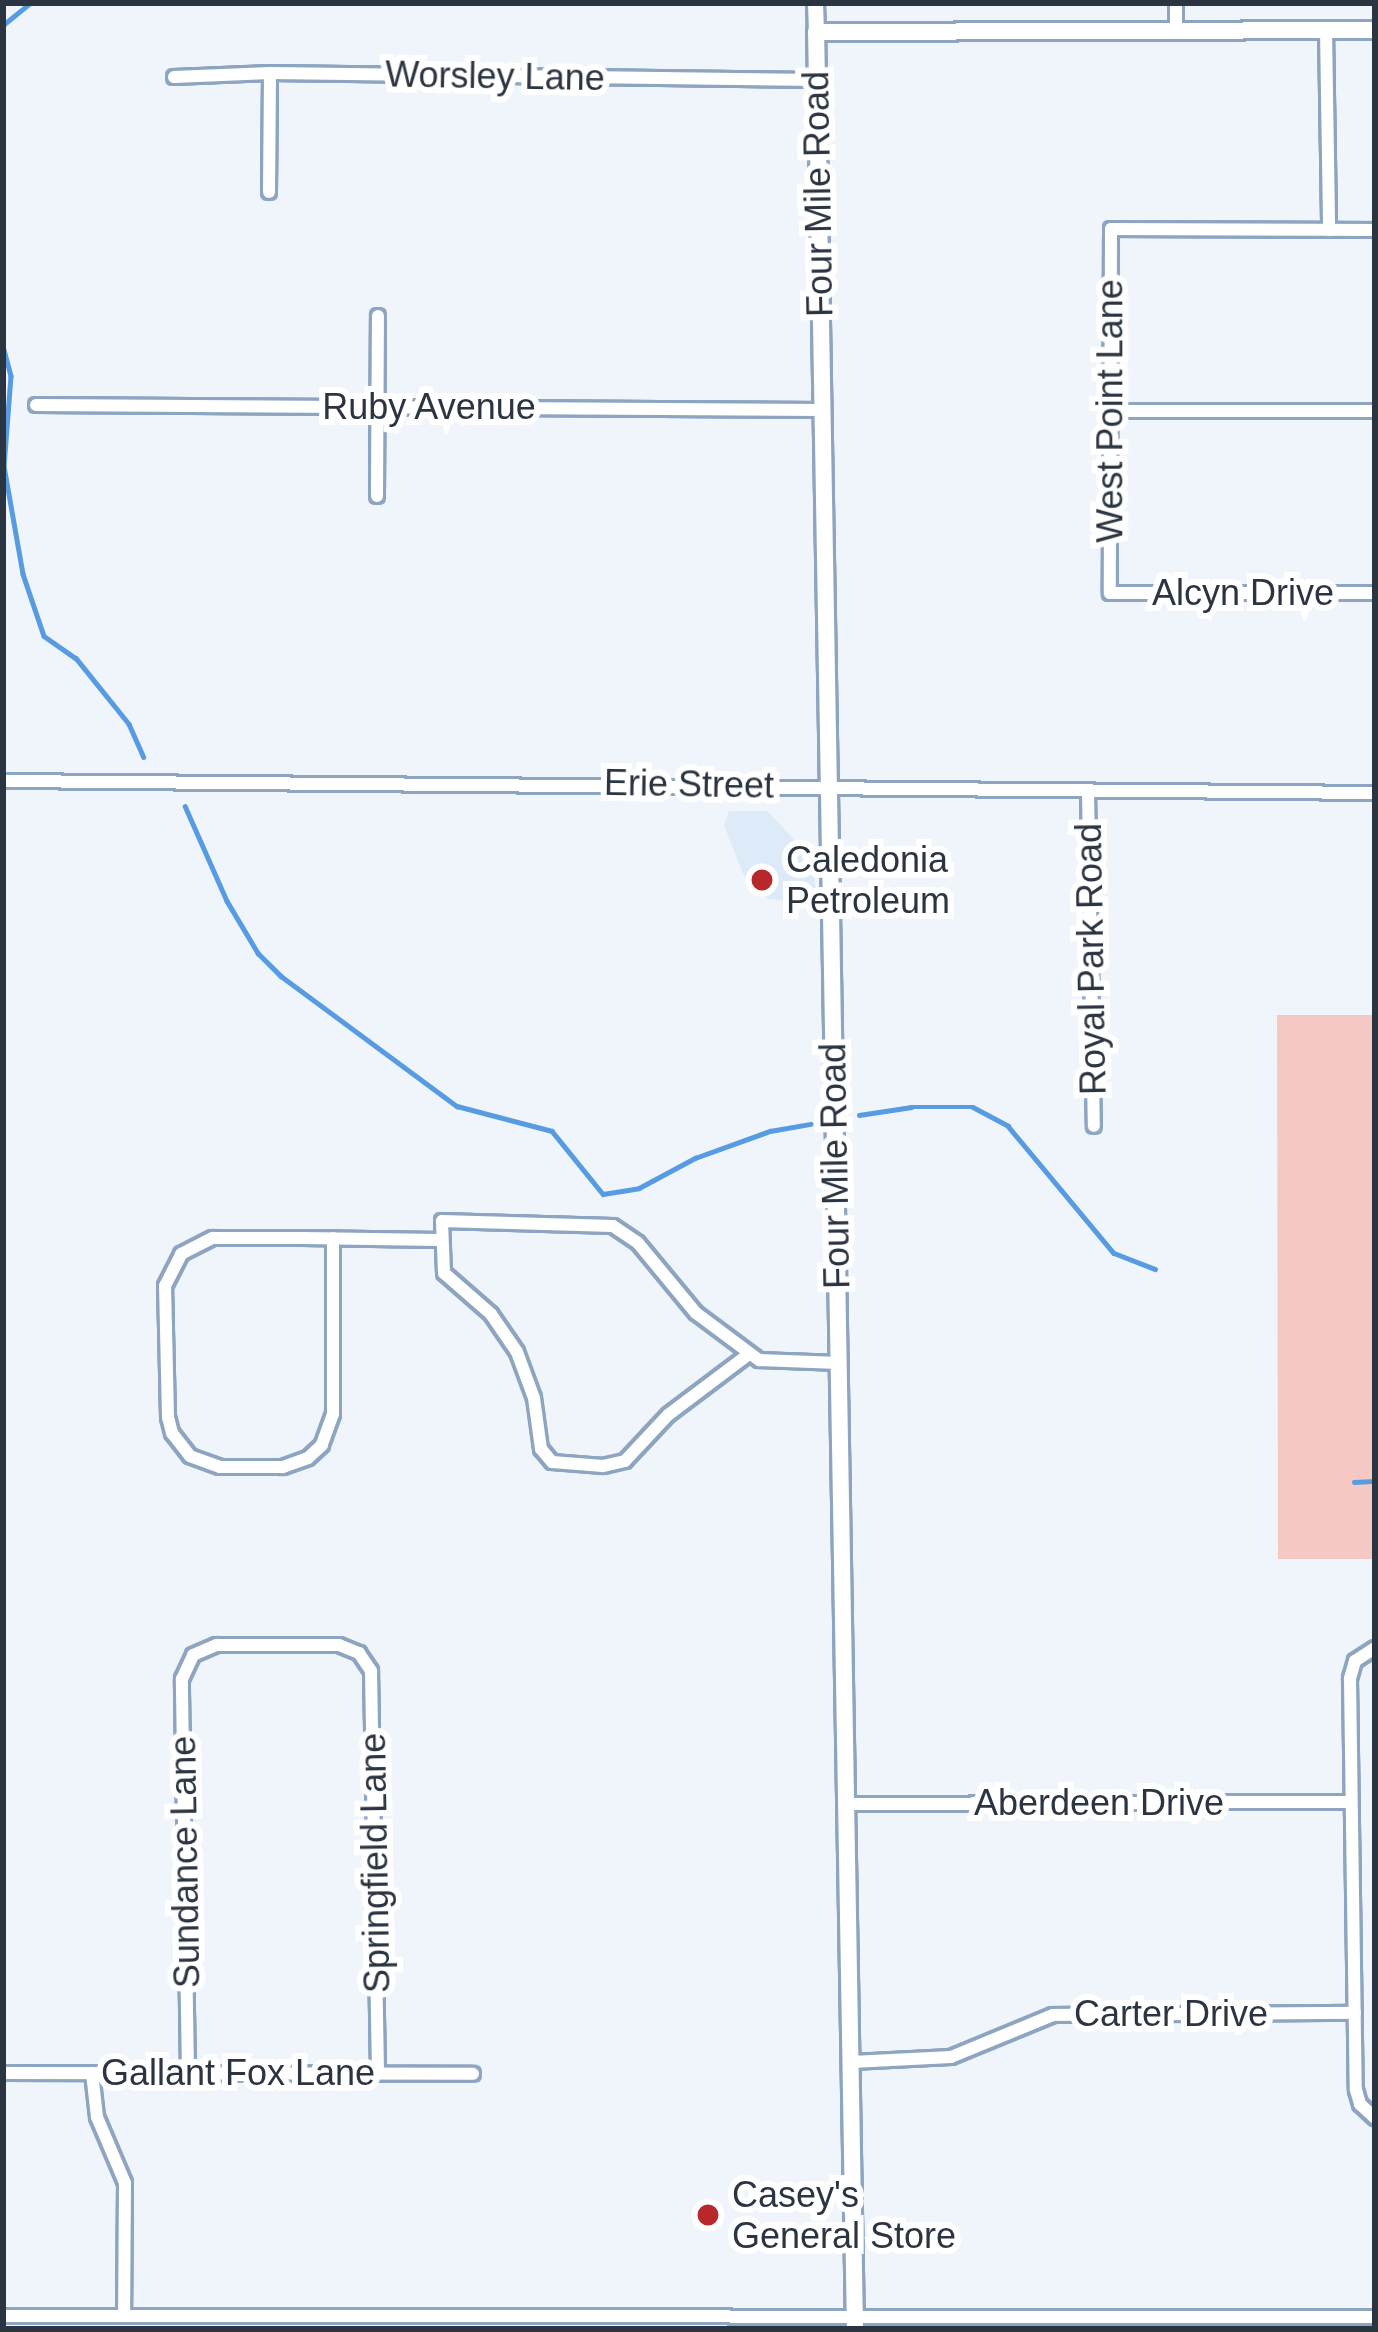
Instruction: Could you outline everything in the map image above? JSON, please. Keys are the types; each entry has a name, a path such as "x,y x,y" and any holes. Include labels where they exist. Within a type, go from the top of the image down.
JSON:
{"main road":[{"path":"816,32 1375,30"},
{"name":"Four Mile Road","path":"816,32 855,2324"}],"street":[{"name":"Four Mile Road","path":"815,3 816,32"},
{"path":"1176,3 1177,30"},
{"path":"1326,30 1329,230 1375,230"},
{"path":"269,192 270,73"},
{"name":"Worsley Lane","path":"174,77 270,73 816,80"},
{"name":"West Point Lane","path":"1110,592 1111,230 1329,230"},
{"path":"377,496 378,316"},
{"name":"Ruby Avenue","path":"36,406 822,410"},
{"path":"1111,411 1375,411"},
{"name":"Alcyn Drive","path":"1110,592 1375,593"},
{"name":"Erie Street","path":"3,781 1375,793"},
{"name":"Royal Park Road","path":"1088,792 1094,1126"},
{"path":"749,1354 668,1415 626,1461 561,1466 545,1456 534,1398 518,1352 491,1314 444,1273 442,1221 613,1226 638,1243 696,1312 749,1354 771,1363 839,1363"},
{"path":"333,1238 333,1414 322,1444 283,1467 220,1467 190,1456 177,1442 168,1417 165,1286 174,1263 192,1247 213,1238 333,1238 441,1240"},
{"path":"180,1642 193,1655 217,1645 339,1646 361,1655 374,1642"},
{"path":"1375,1648 1360,1656 1350,1672 1356,2093 1375,2118"},
{"name":"Sundance Lane","path":"188,2073 182,1679 193,1655"},
{"name":"Springfield Lane","path":"361,1655 372,1679 378,2073"},
{"name":"Aberdeen Drive","path":"848,1804 1352,1802"},
{"name":"Carter Drive","path":"852,2062 951,2057 1053,2014 1355,2013"},
{"name":"Gallant Fox Lane","path":"3,2073 473,2074"},
{"path":"92,2073 97,2117 125,2183 124,2316"},
{"path":"3,2316 855,2324 1330,2323 1375,2318"}],"shaded area":[{"name":"Caledonia Petroleum","path":"729,811 767,811 812,867 819,904 768,899 743,874 724,825"},
{"path":"1277,1015 1375,1015 1375,1559 1278,1559"}],"waterway":[{"path":"3,25 30,3"},
{"path":"3,346 11,376 4,466 23,574 44,636 76,658 129,724 144,757"},
{"path":"185,806 227,901 258,953 281,976 457,1106 552,1131 603,1194 639,1188 695,1158 770,1131 810,1124"},
{"path":"859,1115 911,1107 973,1107 1008,1126 1114,1253 1155,1269"},
{"path":"1354,1482 1375,1481"}],"place":[{"name":"Caledonia Petroleum","path":"762,880"},
{"name":"Casey's General Store","path":"708,2215"}]}
